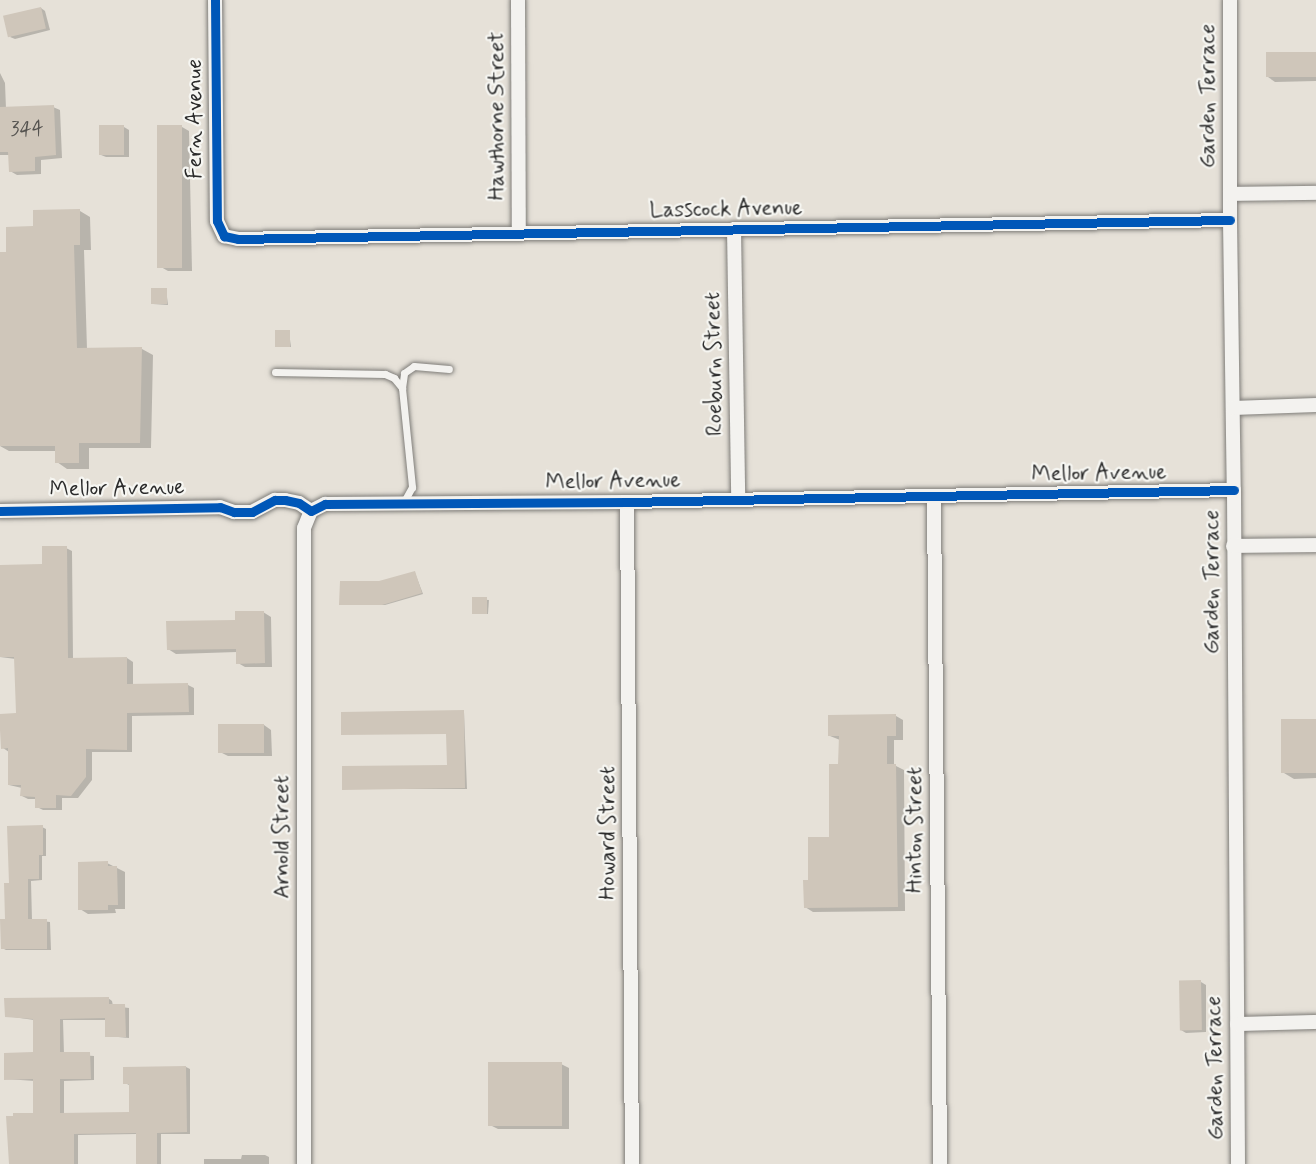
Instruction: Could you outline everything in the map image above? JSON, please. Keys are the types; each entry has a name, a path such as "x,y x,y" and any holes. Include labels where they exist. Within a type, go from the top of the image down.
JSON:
{"street":[{"name":"Fern Avenue","path":"215,0 216,221 224,236"},
{"name":"Hawthorne Street","path":"518,0 519,232"},
{"name":"Garden Terrace","path":"1230,0 1238,1164"},
{"path":"1230,194 1316,193"},
{"name":"Lasscock Avenue","path":"224,236 238,239 1230,220"},
{"name":"Roeburn Street","path":"734,229 738,498"},
{"path":"1233,408 1316,405"},
{"name":"Mellor Avenue","path":"0,511 220,507 234,512 252,512 275,500 299,503 311,511 325,504 627,502 738,498 1234,490"},
{"name":"Hinton Street","path":"934,496 940,1164"},
{"name":"Howard Street","path":"627,502 632,1164"},
{"name":"Arnold Street","path":"304,1164 304,528 311,511"},
{"path":"1233,546 1316,545"},
{"path":"1237,1024 1316,1022"}],"lane":[{"path":"403,503 412,487 402,388 404,373 414,366 449,369"},
{"path":"275,372 385,374 391,375 402,388"}],"building":[{"path":"41,7 46,28 8,37 3,16"},
{"path":"1266,52 1316,52 1316,77 1266,77"},
{"path":"54,105 56,155 35,157 35,171 9,172 8,152 0,152 0,107"},
{"path":"99,125 124,125 124,155 99,155"},
{"path":"157,125 182,125 182,268 157,268"},
{"path":"80,209 80,245 74,245 77,348 142,347 140,443 79,443 79,463 55,463 55,446 0,446 0,252 6,252 6,227 33,226 33,210"},
{"path":"151,288 167,288 167,304 151,304"},
{"path":"275,330 290,330 290,347 275,347"},
{"path":"42,546 67,546 68,658 127,657 127,684 188,683 189,712 127,713 127,750 86,749 86,777 71,796 56,795 56,808 35,808 35,797 20,796 21,785 8,785 8,748 1,749 0,714 16,713 14,657 0,657 0,565 42,564"},
{"path":"415,571 422,593 382,605 339,605 340,581 379,581"},
{"path":"472,597 487,597 487,614 472,614"},
{"path":"235,611 264,611 265,663 236,664 236,649 167,650 166,621 235,620"},
{"path":"464,710 465,788 342,790 342,766 447,765 446,734 341,735 341,712"},
{"path":"896,714 896,736 887,736 887,764 896,764 898,907 804,908 803,880 808,880 808,837 829,837 829,764 838,764 839,736 828,736 828,715"},
{"path":"1281,719 1316,719 1316,773 1281,773"},
{"path":"218,724 264,724 264,753 218,753"},
{"path":"43,825 43,855 39,855 39,879 28,879 28,919 47,919 47,949 1,949 0,919 5,919 4,883 9,883 7,826"},
{"path":"108,861 108,866 117,866 118,905 108,905 108,910 78,910 78,862"},
{"path":"1179,980 1201,980 1202,1030 1180,1030"},
{"path":"109,997 109,1004 125,1004 126,1037 105,1037 105,1018 60,1019 60,1052 90,1052 91,1079 60,1079 60,1113 129,1112 129,1084 123,1084 123,1067 186,1066 187,1132 157,1133 157,1164 136,1164 136,1133 74,1134 74,1164 9,1164 6,1116 13,1116 13,1113 33,1113 33,1079 4,1080 4,1053 33,1052 33,1019 5,1017 4,998"},
{"path":"488,1062 562,1062 562,1126 488,1126"}],"cycle path":[{"path":"215,0 217,221 224,236 238,239 1230,220"},
{"path":"0,511 220,507 234,512 252,512 275,500 299,503 311,511 325,504 627,502 1234,490"}]}
